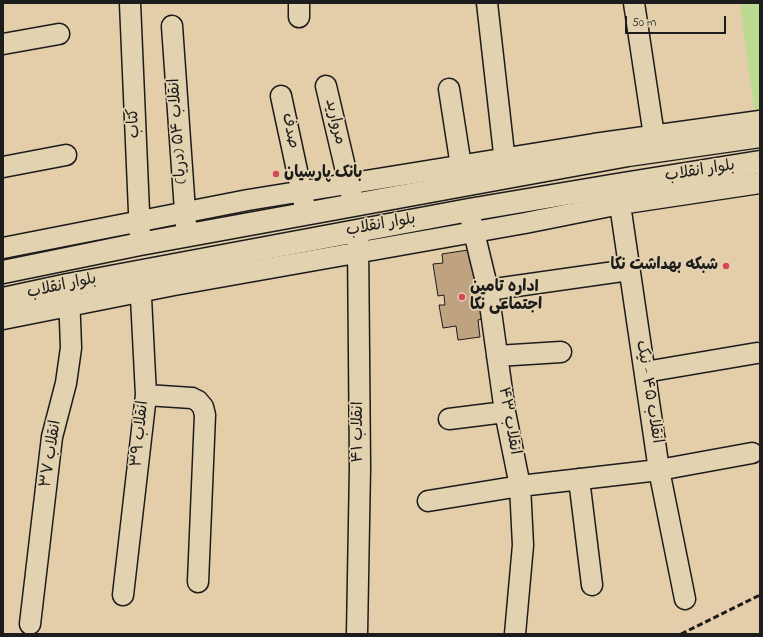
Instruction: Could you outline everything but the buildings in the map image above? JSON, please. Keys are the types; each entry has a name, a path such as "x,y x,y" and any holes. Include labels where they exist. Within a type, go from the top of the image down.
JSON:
{"main road":[{"name":"بلوار انقلاب","path":"3,272 186,235 353,205 462,176 506,168 655,144 760,136"},
{"name":"بلوار انقلاب","path":"3,299 69,295 140,282 358,230 469,210 618,194 760,162"}],"street":[{"name":"کتاب","path":"130,3 140,244"},
{"path":"487,3 506,168"},
{"path":"634,3 655,144 760,120"},
{"name":"انقلاب ۵۴ (دریا)","path":"172,26 186,235"},
{"path":"3,44 59,34"},
{"name":"مروارید","path":"326,86 353,205"},
{"path":"3,248 185,213 348,184 462,176 449,88"},
{"name":"صدف","path":"281,96 306,214"},
{"path":"3,167 66,155"},
{"path":"140,282 358,253 525,223 618,194 760,183"},
{"name":"انقلاب ۴۵ - نیک","path":"618,194 659,470 685,599"},
{"name":"انقلاب ۴۳","path":"469,210 488,290 505,412 520,486 523,545 515,634"},
{"name":"انقلاب ۴۱","path":"357,634 360,468 358,230"},
{"path":"488,290 629,270"},
{"name":"انقلاب ۳۹","path":"123,595 146,395 140,282"},
{"path":"3,319 69,295"},
{"name":"انقلاب ۳۷","path":"30,624 52,437 66,383 71,348 69,295"},
{"path":"497,356 561,352"},
{"path":"645,372 757,353"},
{"path":"146,395 192,398 198,401 203,407 205,415 198,582"},
{"path":"448,419 505,412"},
{"path":"428,501 520,486 659,470 752,453"},
{"path":"579,479 592,585"}],"green space":[{"path":"760,3 760,114 755,115 740,5"}],"railway":[{"path":"681,634 760,595"}],"place":[{"name":"بانک پارسیان","path":"276,174"},
{"name":"شبکه بهداشت نکا","path":"726,266"},
{"name":"اداره تامین اجتماعی نکا","path":"462,297"}]}
